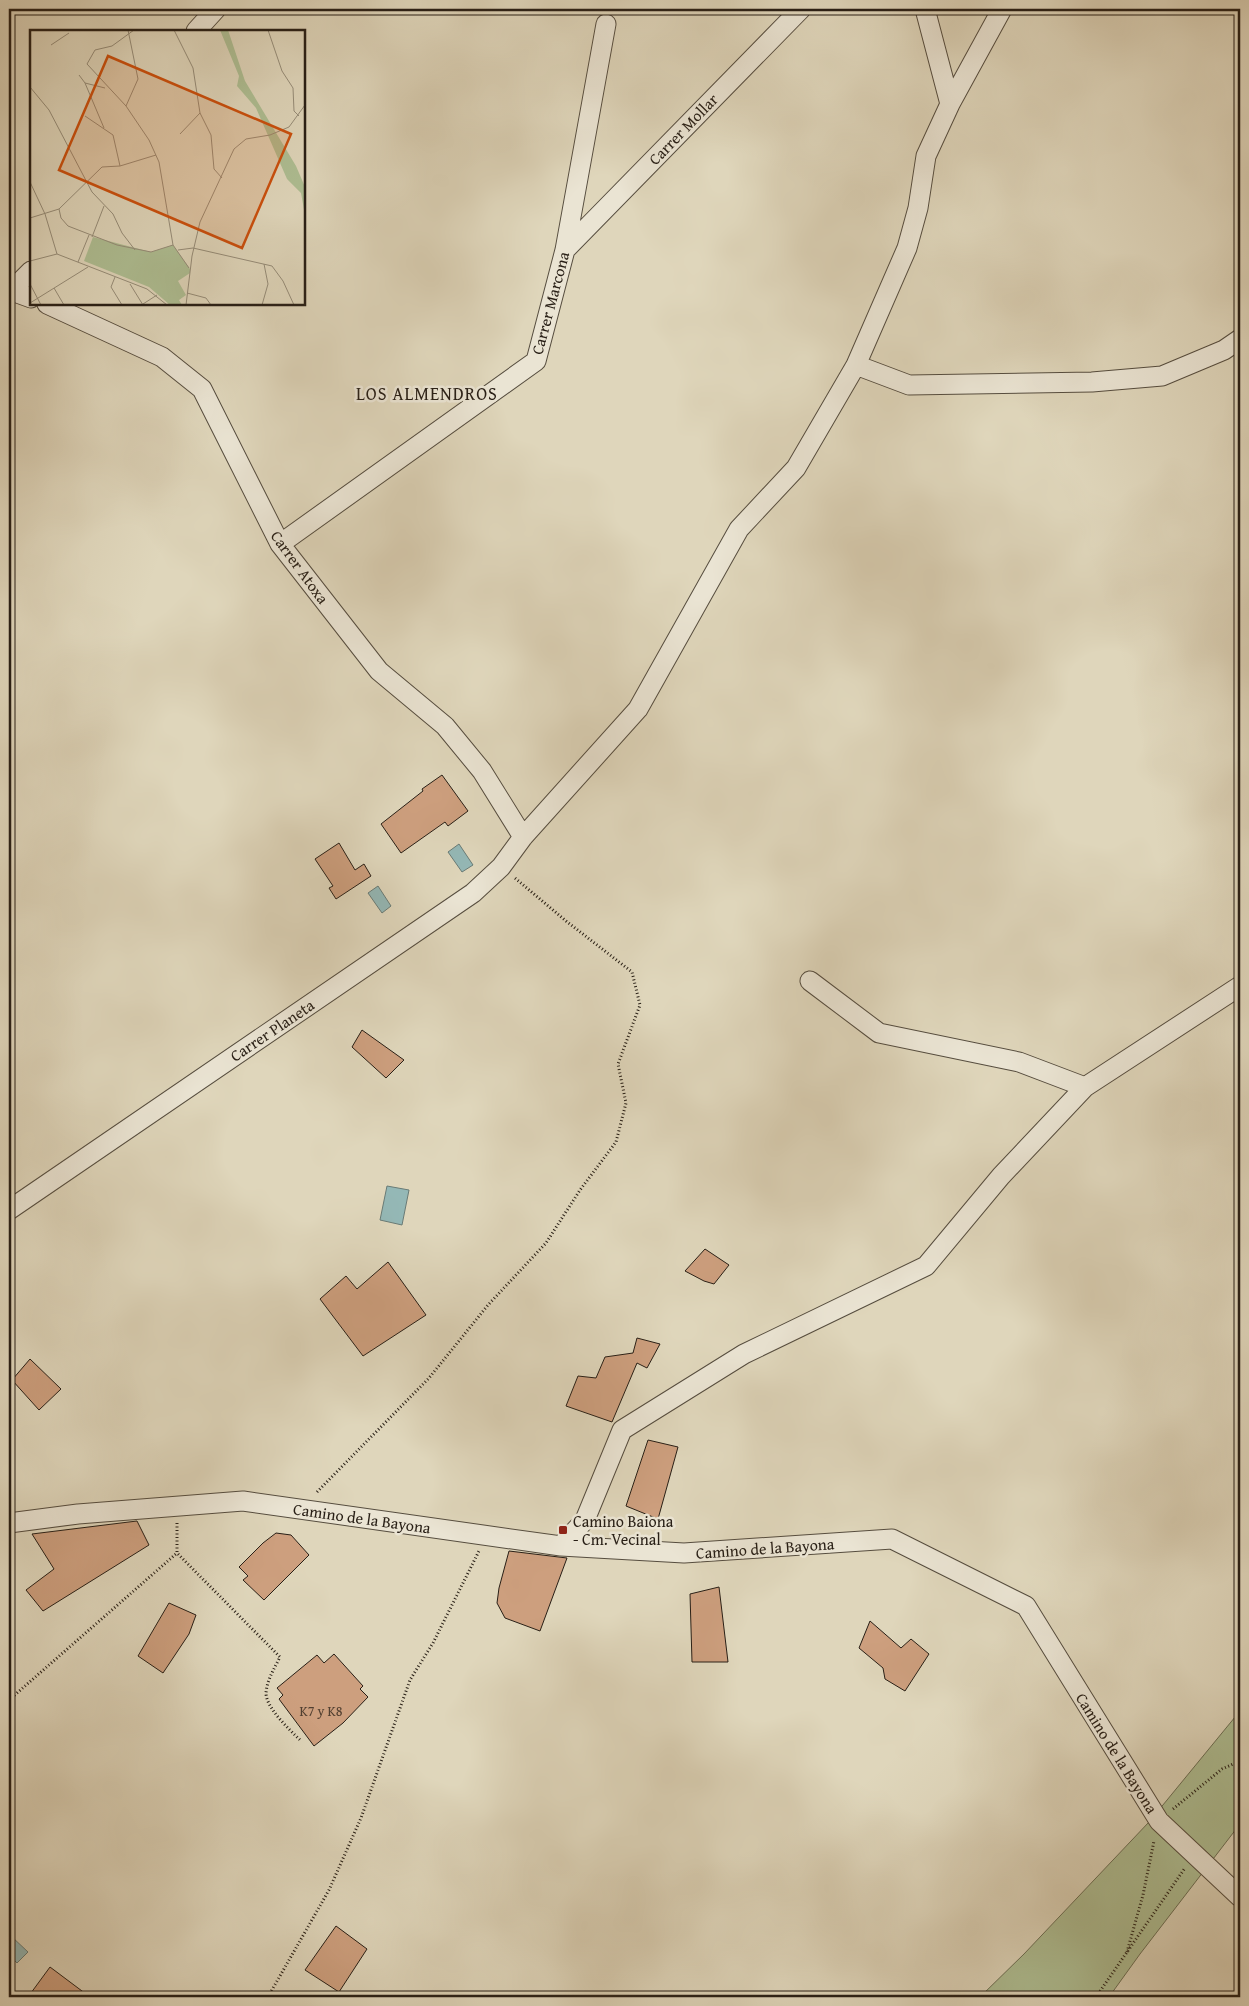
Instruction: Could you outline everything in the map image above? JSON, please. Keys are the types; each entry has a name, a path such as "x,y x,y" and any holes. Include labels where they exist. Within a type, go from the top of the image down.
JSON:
{"street":[{"path":"197,30 216,9"},
{"name":"Carrer Mollar","path":"565,250 801,9"},
{"path":"925,9 950,104"},
{"name":"Carrer Planeta","path":"9,1210 473,894 502,867 523,837 638,710 739,529 796,468 856,365 907,248 918,208 926,156 950,104 1002,9"},
{"name":"Carrer Marcona","path":"280,544 536,361 565,250 606,24"},
{"path":"9,292 30,273"},
{"path":"9,292 30,298"},
{"name":"Carrer Atoxa","path":"49,305 162,357 202,388 280,544 380,671 445,726 482,771 523,837"},
{"path":"856,365 909,384 1092,382 1162,376 1224,350 1240,339"},
{"path":"810,981 879,1033 1019,1062 1085,1086"},
{"path":"562,1546 585,1520 622,1430 744,1354 926,1266 1001,1176 1085,1086 1240,986"},
{"name":"Camino de la Bayona","path":"9,1523 78,1514 243,1500 562,1546 684,1553 892,1539 1026,1606 1160,1821 1240,1897"}],"path":[{"path":"301,1509 429,1378 488,1305 546,1243 580,1190 616,1142 626,1103 618,1064 640,1006 632,972 566,921 502,867"},
{"path":"178,1506 177,1553 280,1657 269,1679 266,1696 276,1714 300,1740"},
{"path":"268,1997 329,1890 361,1818 410,1680 433,1643 487,1535"},
{"path":"9,1700 177,1553"},
{"path":"1127,1952 1143,1895 1160,1821 1222,1769 1240,1761"},
{"path":"1096,1997 1194,1854"}],"green space":[{"path":"1240,1711 1240,1824 1109,1997 980,1997 1024,1954 1149,1822"}],"water":[{"path":"459,844 473,865 462,872 448,852"},
{"path":"378,886 391,906 382,913 368,893"},
{"path":"387,1186 409,1190 402,1225 380,1220"},
{"path":"11,1936 28,1952 17,1963 9,1955 9,1938"}],"building":[{"path":"442,775 468,811 448,826 445,822 401,853 381,824 423,791 422,789"},
{"path":"339,843 355,870 364,864 371,876 336,899 329,888 333,886 315,859"},
{"path":"362,1030 404,1060 386,1078 352,1047"},
{"path":"705,1249 729,1265 714,1284 685,1271"},
{"path":"388,1262 426,1315 363,1356 320,1299 346,1276 357,1289"},
{"path":"637,1338 660,1344 647,1368 637,1363 612,1422 566,1406 578,1376 596,1378 605,1357 633,1353"},
{"path":"30,1359 61,1389 39,1410 12,1380"},
{"path":"648,1440 678,1447 658,1519 626,1506"},
{"path":"137,1521 149,1545 43,1611 26,1590 54,1569 32,1534"},
{"path":"276,1533 291,1535 309,1555 264,1600 243,1580 248,1576 239,1567"},
{"path":"509,1551 567,1558 540,1631 505,1618 497,1603"},
{"path":"719,1587 728,1662 692,1662 690,1594"},
{"path":"169,1603 196,1615 189,1634 163,1673 138,1656"},
{"path":"870,1621 901,1648 911,1639 929,1654 905,1691 885,1679 883,1668 859,1648"},
{"path":"334,1654 363,1686 360,1689 368,1697 343,1723 314,1746 279,1699 283,1695 277,1688 317,1655 324,1663"},
{"path":"336,1926 367,1949 339,1992 305,1970"},
{"path":"50,1967 90,1997 28,1997"}],"place":[{"name":"Camino Baiona - Cm. Vecinal","path":"563,1530"}],"district":[{"name":"LOS ALMENDROS","path":"427,394"}]}
